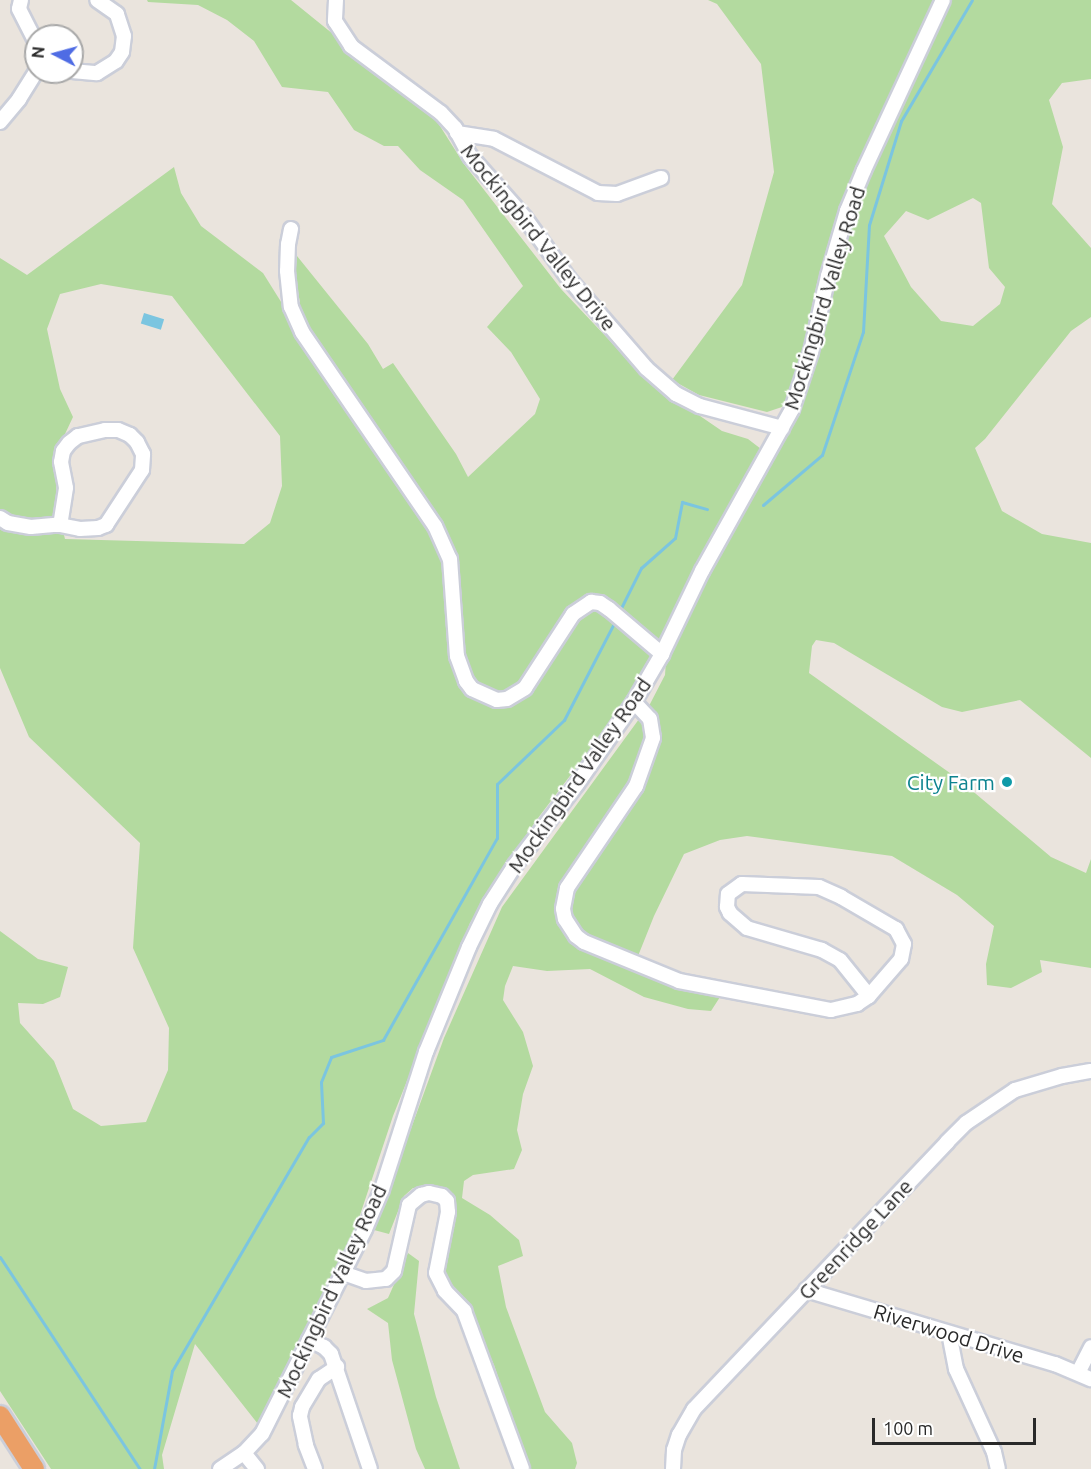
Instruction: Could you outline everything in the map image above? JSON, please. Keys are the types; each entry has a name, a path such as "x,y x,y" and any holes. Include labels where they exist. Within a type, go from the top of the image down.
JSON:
{"highway":[{"path":"0,1416 34,1469"}],"street":[{"path":"21,0 19,9 26,24"},
{"path":"84,72 97,73 116,61 122,52 124,36 117,14 97,0"},
{"name":"Mockingbird Valley Drive","path":"336,0 335,21 351,46 426,100 457,133 470,156 525,218 569,279 646,368 676,394 700,406 782,428"},
{"name":"Mockingbird Valley Road","path":"220,1469 244,1453 266,1426 343,1273 382,1189 426,1052 469,947 490,904 515,865 577,784 634,702 662,654 702,571 782,428 803,382 828,276 847,211 943,0"},
{"path":"0,122 30,84"},
{"path":"457,133 494,139 598,193 617,194 661,178"},
{"path":"291,229 287,271 291,307 302,332 435,526 450,559 458,656 466,681 472,689 497,700 515,695 525,688 573,614 591,602 600,603 662,654"},
{"path":"0,518 8,523 31,527 60,525 80,529 106,525 142,470 143,454 137,442 130,435 118,430 105,430 78,436 69,443 63,451 61,462 66,488 60,525"},
{"path":"634,702 650,719 653,738 636,786 567,888 565,919 576,936 584,942 678,981 831,1010 857,1004 869,996 901,959 904,944 896,929 819,887 742,884 728,894 727,907 730,913 747,928 822,950 840,960 869,996"},
{"name":"Greenridge Lane","path":"673,1469 674,1450 679,1435 694,1409 966,1123 1015,1090 1062,1076 1091,1071"},
{"path":"343,1273 366,1281 386,1279 394,1270 409,1205 421,1195 429,1193 442,1196 447,1201 448,1212 436,1273 445,1291 464,1311 522,1469"},
{"name":"Riverwood Drive","path":"806,1290 1084,1376"},
{"path":"949,1333 957,1369 993,1452 998,1469"},
{"path":"309,1340 324,1347 331,1354 370,1469"},
{"path":"1084,1376 1091,1347"},
{"path":"315,1469 306,1445 300,1416 302,1407 319,1379 337,1367"},
{"path":"244,1453 257,1469"}],"green space":[{"path":"147,0 291,0 433,115 464,164 561,289 646,379 722,431 748,439 761,449 629,698 535,822 470,923 393,1116 354,1233 258,1424 195,1344 162,1455 164,1469 51,1469 0,1391 0,931 38,959 68,967 60,997 43,1004 18,1003 20,1023 54,1061 73,1109 101,1126 146,1122 168,1070 169,1028 133,948 140,843 29,737 0,668 0,258 27,275 174,167 181,193 201,226 263,273 288,313 300,302 295,278 297,256 368,344 383,369 393,363 456,454 468,477 535,414 540,399 511,352 487,327 523,286 463,200 420,170 398,146 384,146 354,130 328,92 282,87 254,41 227,20 198,5 148,2","holes":["101,284 172,296 280,436 282,486 270,523 244,544 65,539 56,502 57,451 73,417 60,389 47,329 60,294"]},
{"path":"708,0 937,0 845,193 817,283 795,387 785,406 767,412 699,395 672,380 742,285 774,172 761,64 717,4"},
{"path":"950,0 1091,0 1091,79 1062,83 1049,100 1063,147 1052,204 1091,248 1091,317 1071,331 985,439 975,448 1002,511 1042,534 1091,543 1091,758 1020,700 962,712 942,707 834,643 816,640 812,646 809,673 957,778 1051,857 1086,873 1091,859 1091,968 1040,960 1042,972 1011,988 987,985 986,964 994,926 957,895 892,856 747,836 720,840 684,854 654,916 634,966 712,990 720,997 711,1011 688,1009 644,997 590,969 547,971 513,966 505,986 503,1000 523,1032 533,1066 523,1094 517,1130 522,1150 514,1169 473,1175 464,1181 462,1198 490,1215 519,1240 523,1256 498,1266 506,1307 545,1412 572,1443 577,1463 575,1469 529,1469 494,1365 467,1304 446,1285 442,1271 453,1212 447,1189 413,1188 404,1196 389,1234 374,1230 444,1038 502,907 650,704 665,675 666,661 735,526 774,460 807,388 841,247 881,148","holes":["973,198 981,203 989,268 1005,287 1000,304 973,326 941,321 911,287 884,236 906,211 928,220"]},
{"path":"408,1253 419,1261 414,1314 436,1397 460,1469 425,1469 416,1449 392,1360 388,1323 367,1309 388,1298"}],"water":[{"path":"144,313 164,319 161,330 141,324"}],"waterway":[{"path":"763,505 822,455 863,332 869,225 901,121 972,0"},
{"path":"619,612 641,568 675,538 682,502 707,509"},
{"path":"154,1469 172,1371 309,1137 323,1123 321,1082 331,1057 383,1040 497,838 497,784 564,720 615,621"},
{"path":"0,1257 140,1469"}],"place":[{"name":"City Farm","path":"1007,782"}]}
